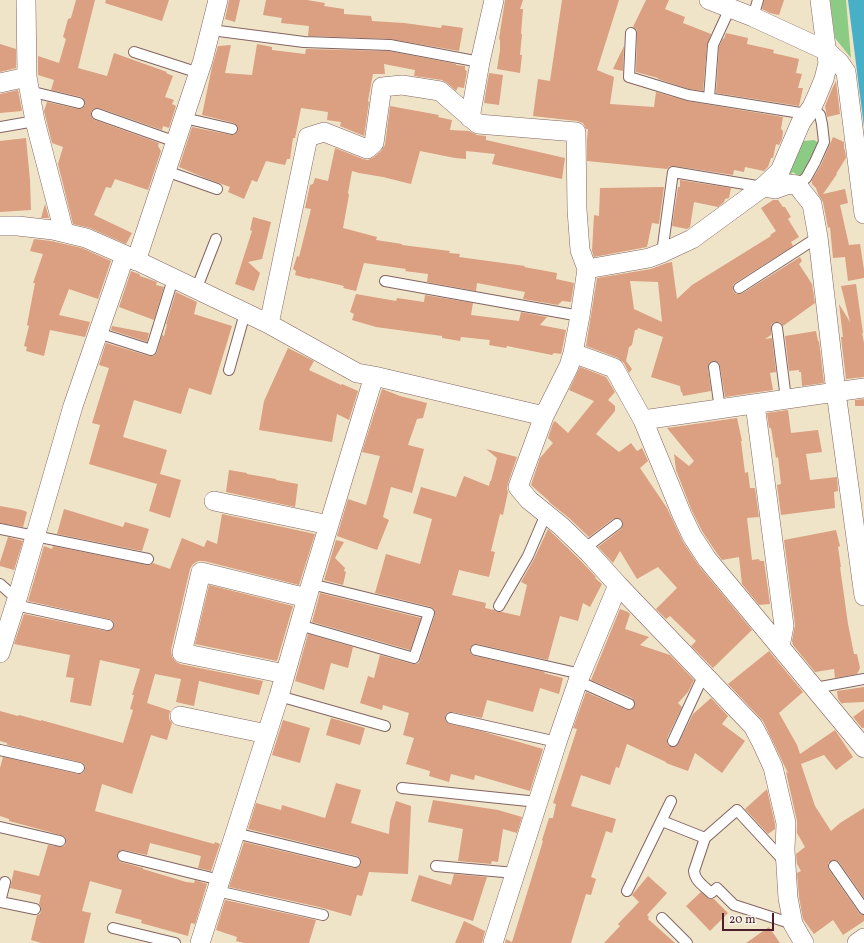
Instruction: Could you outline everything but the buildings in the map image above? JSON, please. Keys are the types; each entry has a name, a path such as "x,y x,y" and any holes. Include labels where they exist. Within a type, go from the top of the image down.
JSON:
{"street":[{"path":"26,0 28,84 35,121 64,232"},
{"path":"0,653 36,536 73,406 98,333 166,171 203,60 218,0"},
{"path":"470,118 480,62 494,0"},
{"path":"709,0 730,8 755,9 827,51 839,62 846,72 864,214"},
{"path":"587,269 648,258 692,239 763,187 780,171 801,122 809,111 824,79 828,63 820,0"},
{"path":"0,82 28,84"},
{"path":"269,324 308,137 324,132 367,149 374,143 382,87 402,85 440,91 478,124 576,132 577,210 580,250 587,269 580,316 569,366 544,416 518,487 529,500 561,526 584,549 753,726 773,767 786,823 788,898 793,924 804,943"},
{"path":"763,187 775,189 789,184 797,185 812,204 818,237 836,392 864,596"},
{"path":"0,226 18,226 53,230 86,238 245,312 357,373 544,416"},
{"path":"573,352 614,368 643,420 692,536 707,559 864,748"},
{"path":"203,942 218,885 286,674 309,591 374,376"},
{"path":"643,420 864,388"},
{"path":"755,404 784,626 780,647"},
{"path":"214,501 329,525"},
{"path":"286,674 182,653 201,572 309,591"},
{"path":"493,943 557,742 580,677 618,585"},
{"path":"180,716 267,734"},
{"path":"857,943 864,938"}],"lane":[{"path":"709,98 713,45 730,8"},
{"path":"211,30 304,42 390,45 480,62"},
{"path":"631,33 629,78 688,95 809,111 820,115 824,142 806,178 797,185"},
{"path":"134,52 199,73"},
{"path":"28,84 79,103"},
{"path":"97,114 176,142"},
{"path":"184,118 232,130"},
{"path":"0,127 35,121"},
{"path":"166,171 218,189"},
{"path":"662,253 673,172 763,187"},
{"path":"739,288 818,237"},
{"path":"196,290 216,239"},
{"path":"98,333 150,350 174,279"},
{"path":"385,281 580,316"},
{"path":"229,370 245,312"},
{"path":"777,328 786,399"},
{"path":"714,367 720,409"},
{"path":"499,606 528,556 546,514"},
{"path":"584,549 617,524"},
{"path":"0,529 148,559"},
{"path":"0,584 16,602 108,625"},
{"path":"299,625 414,658 429,614 309,591"},
{"path":"476,650 580,677 629,704"},
{"path":"673,741 704,674"},
{"path":"814,688 864,679"},
{"path":"279,696 385,726"},
{"path":"451,718 557,742"},
{"path":"0,750 80,768"},
{"path":"402,788 538,802"},
{"path":"627,891 671,800"},
{"path":"786,863 736,810 705,838 694,875 712,893 716,888 734,904 793,924"},
{"path":"662,821 705,838"},
{"path":"0,827 60,841"},
{"path":"235,832 355,862"},
{"path":"123,856 218,885 323,914"},
{"path":"436,866 515,873"},
{"path":"834,866 864,909"},
{"path":"5,882 0,902 35,909"},
{"path":"662,918 687,943"},
{"path":"113,928 175,943"}],"green space":[{"path":"830,0 846,0 851,58 835,38"},
{"path":"814,140 821,144 801,178 793,172 782,183 803,141"}],"water":[{"path":"848,0 864,0 864,127"}]}
